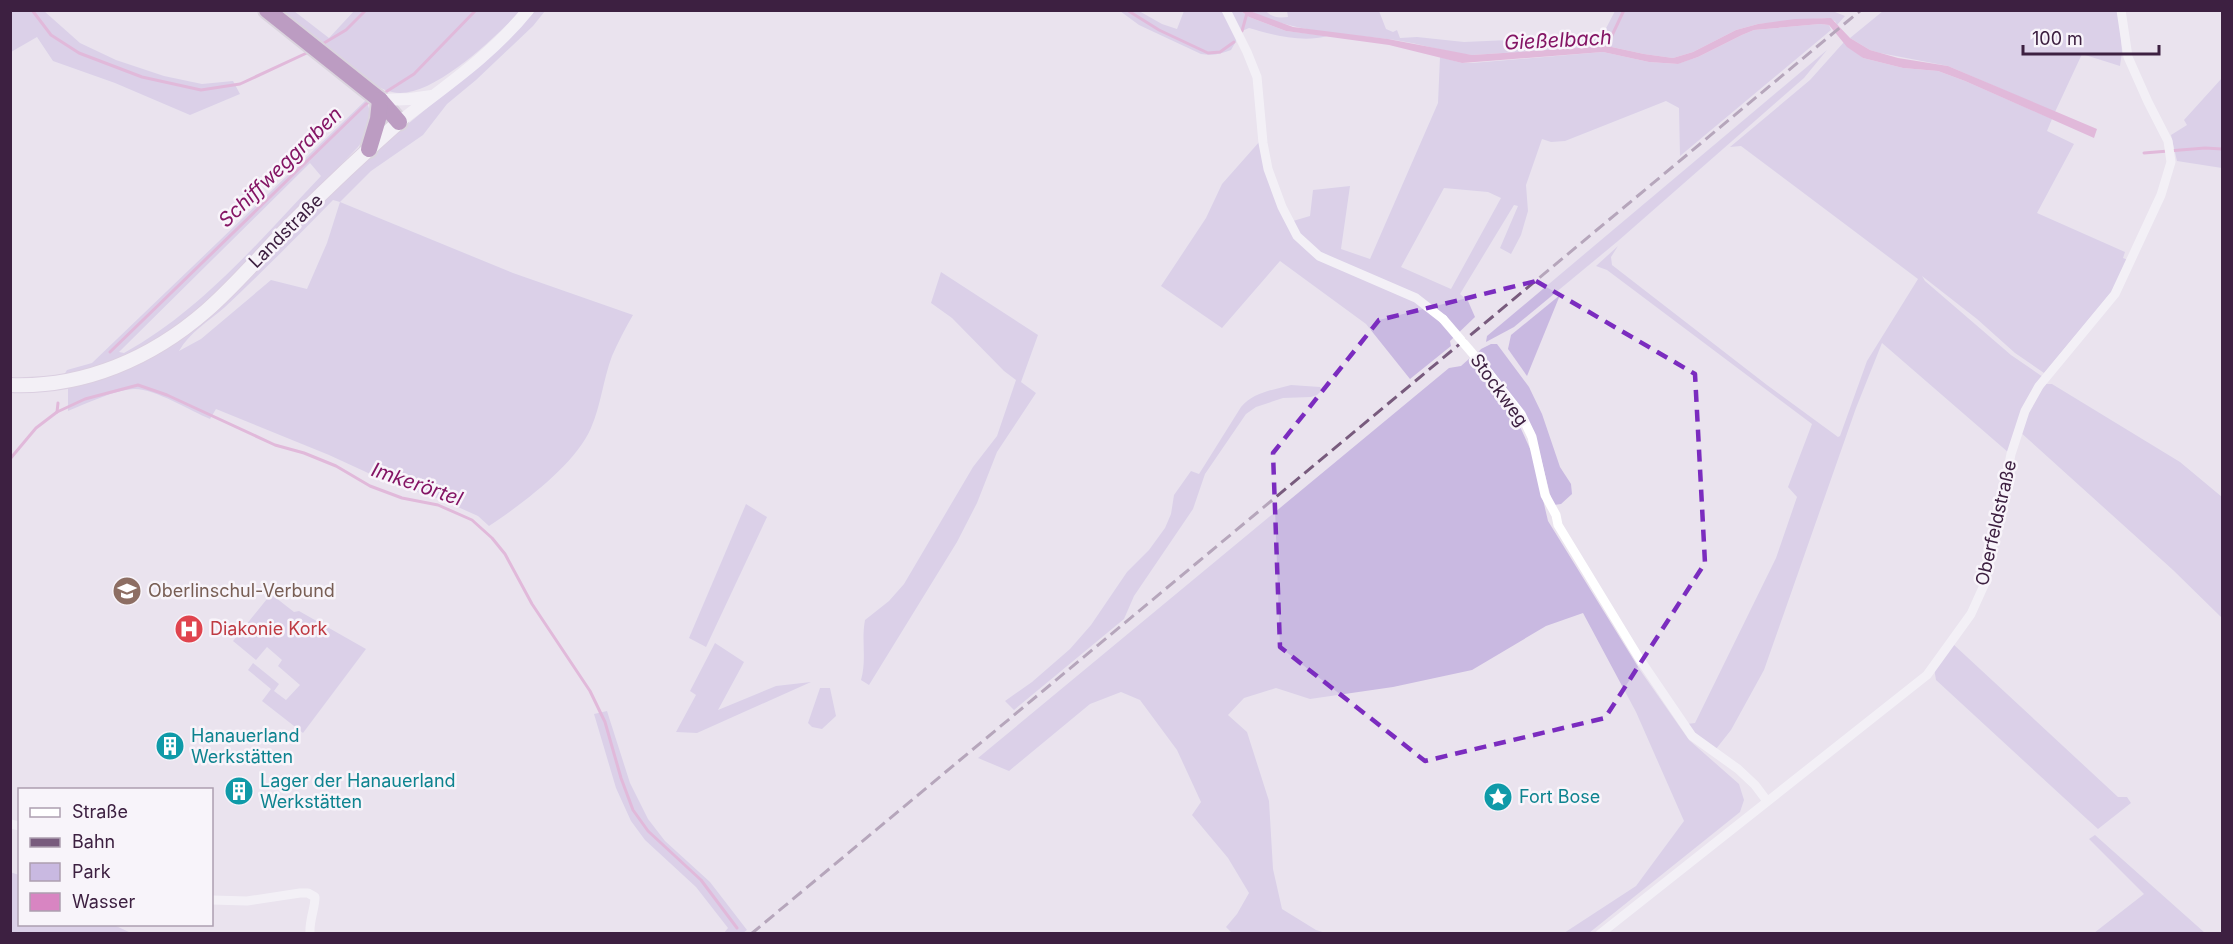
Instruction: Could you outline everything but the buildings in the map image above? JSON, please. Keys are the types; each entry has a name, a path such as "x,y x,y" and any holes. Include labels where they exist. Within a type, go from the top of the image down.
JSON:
{"highway":[{"path":"267,10 380,100 399,122"},
{"path":"369,149 378,119 380,100"}],"main road":[{"name":"Landstraße","path":"10,385 46,384 91,375 126,363 169,339 208,309 296,218 399,122"}],"street":[{"name":"Landstraße","path":"399,122 508,35 528,10"},
{"name":"Stockweg","path":"1226,10 1248,52 1257,77 1262,137 1268,169 1281,207 1297,236 1319,256 1416,297 1443,319 1485,368 1521,414 1532,437 1545,495 1556,515 1558,525 1639,658 1692,736 1738,769 1755,785 1767,801"},
{"name":"Oberfeldstraße","path":"1600,933 1927,675 1971,614 1985,583 2012,454 2025,411 2039,386 2115,294 2161,195 2171,162 2168,141 2128,57 2121,10"},
{"path":"380,100 411,99 433,95"},
{"path":"213,900 247,901 308,893 315,897 310,933"}],"highlighted area":[{"path":"1536,281 1695,374 1705,563 1605,718 1425,761 1280,647 1273,453 1379,320"}],"green space":[{"path":"1830,10 1845,16 1837,25 1835,21 1824,18 1758,24 1736,30 1693,52 1673,58 1607,46 1472,55 1395,40 1302,28 1250,11 1266,11 1273,16 1288,17 1287,11 1379,11 1386,29 1393,32 1397,30 1400,38 1417,37 1464,42 1602,36 1615,11"},
{"path":"10,11 44,11 80,43 116,60 164,76 202,84 233,81 240,94 190,115 115,83 53,61 37,37 11,52"},
{"path":"276,11 294,11 329,38 354,11 520,11 496,36 443,77 424,87 407,92 392,92 357,73"},
{"path":"535,11 545,11 533,26 447,104 423,135 371,171 340,202 513,273 633,315 612,356 591,428 573,456 546,483 489,526 478,516 440,499 392,484 329,455 216,409 210,419 163,396 135,389 110,394 68,411 68,385 100,377 219,305 378,149 498,49","holes":["333,200 340,202 327,243 307,289 271,280 201,339 179,351 194,333 239,294"]},
{"path":"1120,11 1139,11 1162,24 1177,29 1184,11 1241,11 1249,17 1286,31 1327,36 1298,38 1249,28 1242,31 1231,50 1205,55 1139,25"},
{"path":"1883,11 2119,11 2122,52 2120,66 2082,54 2055,112 1948,66 1880,53 1850,38"},
{"path":"1820,24 1829,25 1831,30 1680,156 1679,108 1666,101 1565,141 1551,142 1542,139 1526,185 1528,211 1521,235 1511,254 1500,248 1518,206 1514,205 1460,294 1468,301 1475,317 1450,341 1451,346 1410,379 1366,324 1280,261 1222,328 1161,286 1206,218 1222,184 1260,141 1286,223 1310,216 1313,190 1350,186 1341,249 1370,259 1438,103 1440,57 1462,63 1472,63 1603,52 1649,62 1677,64 1698,57 1754,30","holes":["1444,188 1488,192 1501,198 1451,289 1401,267"]},
{"path":"1844,42 1863,58 1903,68 1938,71 2052,119 2047,131 2074,144 2037,213 2125,252 2123,258 2128,260 2114,289 2044,373 2015,353 1977,319 1922,276 2011,355 2043,377 2009,453 1882,343 1856,408 1764,670 1731,730 1716,749 1697,735 1687,724 1695,723 1776,558 1797,497 1788,487 1812,424 1607,270 1596,266 1618,246 1611,257 1612,265 1767,385 1838,437 1840,436 1867,361 1918,279 1741,146 1730,147 1810,80"},
{"path":"1827,50 1804,78 1618,241 1514,327 1486,342 1487,336"},
{"path":"2222,78 2222,168 2177,161 2171,135 2187,125 2184,120"},
{"path":"366,100 370,112 369,124 358,147 205,305 151,345 107,364 64,375 67,370 92,363","holes":["310,163 321,176 205,295 152,336 124,353 119,352"]},
{"path":"941,272 1038,335 1021,382 1036,393 997,452 977,503 957,542 869,685 861,680 864,665 865,620 889,601 904,584 973,467 997,436 1016,380 1004,371 952,318 931,303"},
{"path":"1560,295 1527,376 1508,349 1511,335"},
{"path":"1497,344 1529,387 1542,414 1560,467 1571,484 1572,494 1561,504 1554,505 1552,502 1534,431 1476,355 1481,349"},
{"path":"1470,358 1511,407 1532,453 1548,521 1640,670 1689,740 1739,784 1744,800 1740,812 1589,933 1564,933 1636,886 1684,821 1636,712 1583,613 1546,626 1472,670 1393,687 1310,699 1276,688 1244,698 1228,715 1247,732 1269,801 1273,869 1282,909 1316,930 1326,933 1232,933 1226,927 1237,914 1249,893 1228,858 1192,815 1201,802 1177,750 1140,700 1121,692 1090,704 1009,771 978,758 1449,368 1461,366"},
{"path":"2046,384 2052,384 2180,462 2222,497 2222,618 2173,570 2019,431 2034,399"},
{"path":"1291,385 1320,387 1322,390 1311,397 1283,398 1256,407 1246,414 1205,474 1193,509 1134,596 1124,619 1014,710 1005,701 1032,682 1070,649 1091,625 1127,572 1149,550 1165,528 1171,514 1174,495 1191,471 1199,474 1241,407 1258,395"},
{"path":"746,504 767,517 706,647 689,638"},
{"path":"271,594 294,612 299,611 366,649 303,733 262,701 271,689 248,670 253,663 279,684 274,691 286,700 300,685 278,666 282,660 267,647 256,660 233,641"},
{"path":"715,643 744,662 718,710 776,686 811,682 697,733 676,732 696,695 690,691"},
{"path":"1953,644 2118,797 2127,797 2131,803 2098,829 1936,680 1934,668"},
{"path":"820,688 830,688 836,716 822,729 812,727 808,723"},
{"path":"607,711 630,783 648,819 665,841 710,882 747,930 743,933 724,933 728,928 696,887 645,840 631,821 616,788 594,714"},
{"path":"2095,835 2205,933 2094,933 2144,894 2089,839"},
{"path":"10,872 18,875 18,926 116,926 131,933 11,933"}],"water":[{"path":"1241,11 1250,11 1293,27 1388,39 1472,55 1607,46 1673,58 1693,52 1736,30 1758,24 1795,19 1831,18 1850,38 1870,50 1898,58 1948,66 2097,129 2094,138 1938,71 1903,68 1863,58 1847,47 1829,25 1754,30 1678,64 1649,62 1603,52 1462,63 1389,45 1286,31 1249,17"}],"waterway":[{"path":"32,10 51,35 79,53 142,77 201,90 240,84 311,51"},
{"path":"319,46 346,30 366,10"},
{"name":"Schiffweggraben","path":"381,95 414,74 476,10"},
{"name":"Schiffweggraben","path":"1127,10 1159,30 1208,53 1220,52 1234,42"},
{"path":"1607,46 1624,10"},
{"path":"1242,31 1247,13"},
{"name":"Schiffweggraben","path":"110,352 366,104 373,100"},
{"name":"Gießelbach","path":"2144,153 2205,148 2222,149"},
{"name":"Imkerörtel","path":"10,459 36,428 57,412 85,399 138,385 167,395 275,445 304,453 336,466 370,486 402,498 438,505 472,520 492,538 505,554 532,604 590,691 605,722 633,810 648,831 701,880 737,928"},
{"name":"Imkerörtel","path":"57,412 58,403"}],"railway":[{"path":"751,934 1861,10"}],"place":[{"name":"Oberlinschul-Verbund","path":"127,591"},
{"name":"Diakonie Kork","path":"189,629"},
{"name":"Hanauerland Werkstätten","path":"170,746"},
{"name":"Lager der Hanauerland Werkstätten","path":"239,791"},
{"name":"Fort Bose","path":"1498,797"}]}
